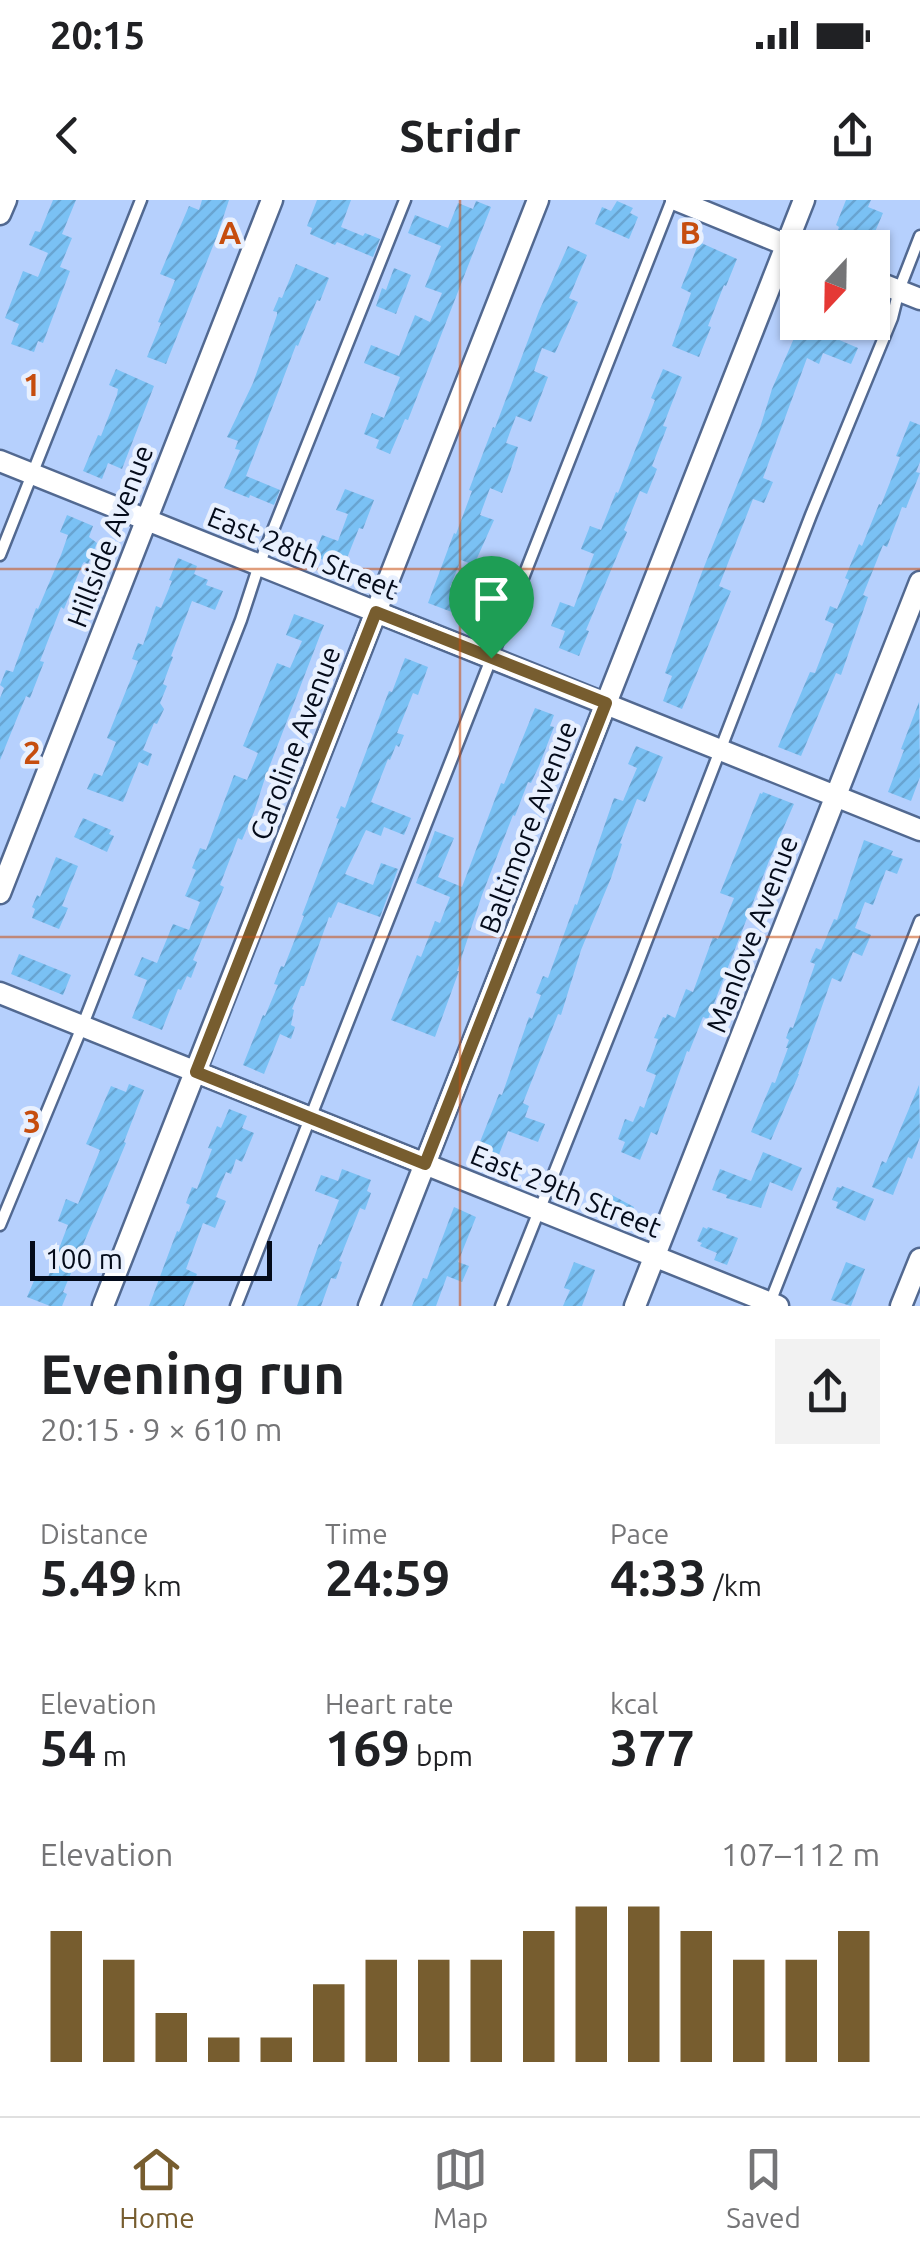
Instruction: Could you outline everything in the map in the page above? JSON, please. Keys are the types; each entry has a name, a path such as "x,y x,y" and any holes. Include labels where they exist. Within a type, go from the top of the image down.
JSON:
{"street":[{"path":"0,214 6,200"},
{"name":"Hillside Avenue","path":"0,892 272,200"},
{"name":"Caroline Avenue","path":"103,1306 538,200"},
{"path":"674,200 780,243"},
{"name":"Baltimore Avenue","path":"796,230 804,200"},
{"name":"Baltimore Avenue","path":"369,1306 606,703 780,277"},
{"path":"890,287 920,298"},
{"name":"East 28th Street","path":"0,462 920,830"},
{"name":"Manlove Avenue","path":"635,1306 920,582"},
{"name":"East 29th Street","path":"0,993 772,1305"},
{"path":"901,1306 920,1259"}],"lane":[{"path":"0,555 141,200"},
{"path":"0,1226 82,1027 242,620 259,565 405,200"},
{"path":"236,1306 674,200"},
{"path":"501,1306 892,318 920,236"},
{"path":"772,1305 920,921"}],"building":[{"path":"53,200 76,200 62,234 72,238 60,267 70,271 43,343 38,341 34,352 11,344 19,324 5,318 23,271 38,277 48,253 29,245 35,231 40,232"},
{"path":"202,200 229,200 166,364 147,357 175,280 160,274 189,206 199,210"},
{"path":"317,200 351,200 341,227 380,239 373,257 310,234 312,228 307,226"},
{"path":"846,200 871,200 868,207 883,213 876,230 838,230 836,225"},
{"path":"476,201 491,207 408,420 405,419 390,454 376,448 379,440 364,434 372,413 384,418 400,377 364,363 371,345 399,356 415,315 430,322 442,293 425,287 441,246 408,233 415,215 448,228 458,203 473,209"},
{"path":"617,201 633,208 630,213 638,217 629,239 595,224 602,207 611,211"},
{"path":"699,242 737,259 699,357 672,346 691,293 681,288"},
{"path":"568,246 587,255 569,298 578,302 555,353 542,348 534,371 548,377 531,422 516,416 506,443 518,447 510,472 502,493 490,488 480,515 494,520 474,565 461,560 450,587 465,593 457,614 428,603 493,427"},
{"path":"296,264 329,278 296,345 246,476 280,490 274,505 224,488 240,450 235,449 238,441 227,437 253,383 277,315 273,311"},
{"path":"394,268 411,275 396,314 376,306"},
{"path":"793,340 839,340 858,348 851,364 823,353 819,364 807,358 763,478 773,482 764,503 753,499 719,586 731,591 682,709 663,701 672,676 665,673"},
{"path":"116,369 154,386 122,469 108,463 102,479 83,471 117,395 118,389 109,385"},
{"path":"663,369 682,377 652,466 657,469 647,494 640,491 579,656 559,648 565,631 551,626 560,602 574,607 594,554 581,549 590,526 601,530 618,493 655,400 651,398"},
{"path":"910,421 920,425 920,462 916,472 920,473 887,547 883,545 863,595 868,597 841,675 836,673 801,756 778,747 810,672 815,673 834,624 825,620 830,606 837,609 849,580 845,578 881,505"},
{"path":"345,489 374,500 343,568 314,556 322,535 338,541 348,514 336,510"},
{"path":"67,515 93,526 89,537 97,543 88,564 82,565 64,609 61,607 30,698 26,696 0,760 0,698 4,688 0,685 6,670 13,672 36,608 61,555 68,535 60,532"},
{"path":"178,558 197,566 194,574 208,580 206,585 223,591 215,610 192,601 163,684 167,686 160,703 164,709 143,750 152,754 148,766 139,762 123,802 87,789 94,773 102,776 116,742 107,738 138,661 132,659 138,643 143,645 156,606 161,608"},
{"path":"294,614 324,625 254,812 242,840 238,838 220,885 224,887 193,960 197,962 191,978 187,976 181,990 178,989 162,1030 132,1018 147,980 134,975 142,957 157,963 173,924 189,930 200,902 185,896 196,870 192,868 200,848 206,850 234,775 247,780 258,753 243,746 277,663 290,668 302,641 286,635"},
{"path":"405,658 428,667 397,733 404,735 399,747 396,745 388,759 371,802 411,818 404,835 384,827 381,836 366,830 345,874 373,885 381,863 398,869 380,917 338,902 292,1009 291,1025 295,1027 291,1039 280,1034 264,1074 243,1065 304,916 339,819 336,818 341,806 345,808"},
{"path":"919,702 920,777 911,801 888,792"},
{"path":"535,708 554,715 550,726 554,727 513,815 482,895 435,1037 391,1020 417,955 421,957 435,921 440,923 450,897 416,883 435,831 454,838 438,877 462,887 501,783 504,784"},
{"path":"636,746 663,757 645,802 637,799 561,1015 558,1014 523,1103 529,1106 525,1117 545,1124 538,1142 508,1131 495,1165 474,1157 499,1094 502,1095 529,1017 532,1019 541,995 536,993 543,976 548,978 577,905 614,798 623,801 637,768 628,764"},
{"path":"763,792 794,804 708,1019 703,1017 657,1135 651,1132 640,1160 621,1152 625,1142 618,1139 625,1119 633,1122 640,1106 644,1108 656,1075 646,1071 663,1017 667,1014 675,1018 686,989 693,992 713,937 718,939 734,898 720,893"},
{"path":"83,818 111,830 109,834 114,836 107,852 74,837"},
{"path":"864,840 903,859 897,874 886,870 873,905 865,902 855,928 871,935 862,956 853,952 841,982 832,978 771,1140 751,1132 788,1048 786,1038 815,964 810,962 816,948 821,950 834,919 837,920"},
{"path":"56,857 78,866 62,906 68,908 59,929 32,918 32,907"},
{"path":"19,954 71,975 63,995 11,974"},
{"path":"129,1084 144,1090 126,1143 63,1292 67,1294 62,1306 27,1297 36,1276 47,1280 68,1225 58,1221 66,1199 78,1204 100,1150 86,1144 111,1086 126,1092"},
{"path":"919,1085 920,1137 893,1195 872,1187"},
{"path":"229,1109 247,1116 242,1128 254,1133 242,1162 236,1159 231,1174 226,1172 216,1197 226,1201 215,1228 203,1223 186,1269 197,1274 184,1306 149,1306 190,1205 186,1203 192,1187 197,1189 212,1149 208,1148"},
{"path":"763,1152 802,1168 792,1191 770,1182 761,1208 712,1190 720,1169 751,1181"},
{"path":"342,1169 371,1180 367,1191 371,1193 365,1210 360,1208 336,1279 331,1278 321,1306 297,1306 339,1200 315,1191 321,1175 338,1181"},
{"path":"837,1187 874,1199 865,1221 836,1208 838,1202 832,1200"},
{"path":"610,1194 634,1207 627,1222 596,1212 602,1198"},
{"path":"454,1207 476,1217 458,1262 469,1266 462,1282 447,1276 436,1306 412,1306 423,1278 427,1279"},
{"path":"703,1227 738,1238 727,1265 714,1260 717,1253 700,1246 702,1243 697,1241"},
{"path":"574,1262 595,1270 582,1306 563,1306 570,1290 564,1288"},
{"path":"846,1262 865,1269 851,1306 831,1300"}],"route":[{"path":"376,612 491,658 606,703 425,1164 196,1072 376,612"}]}
